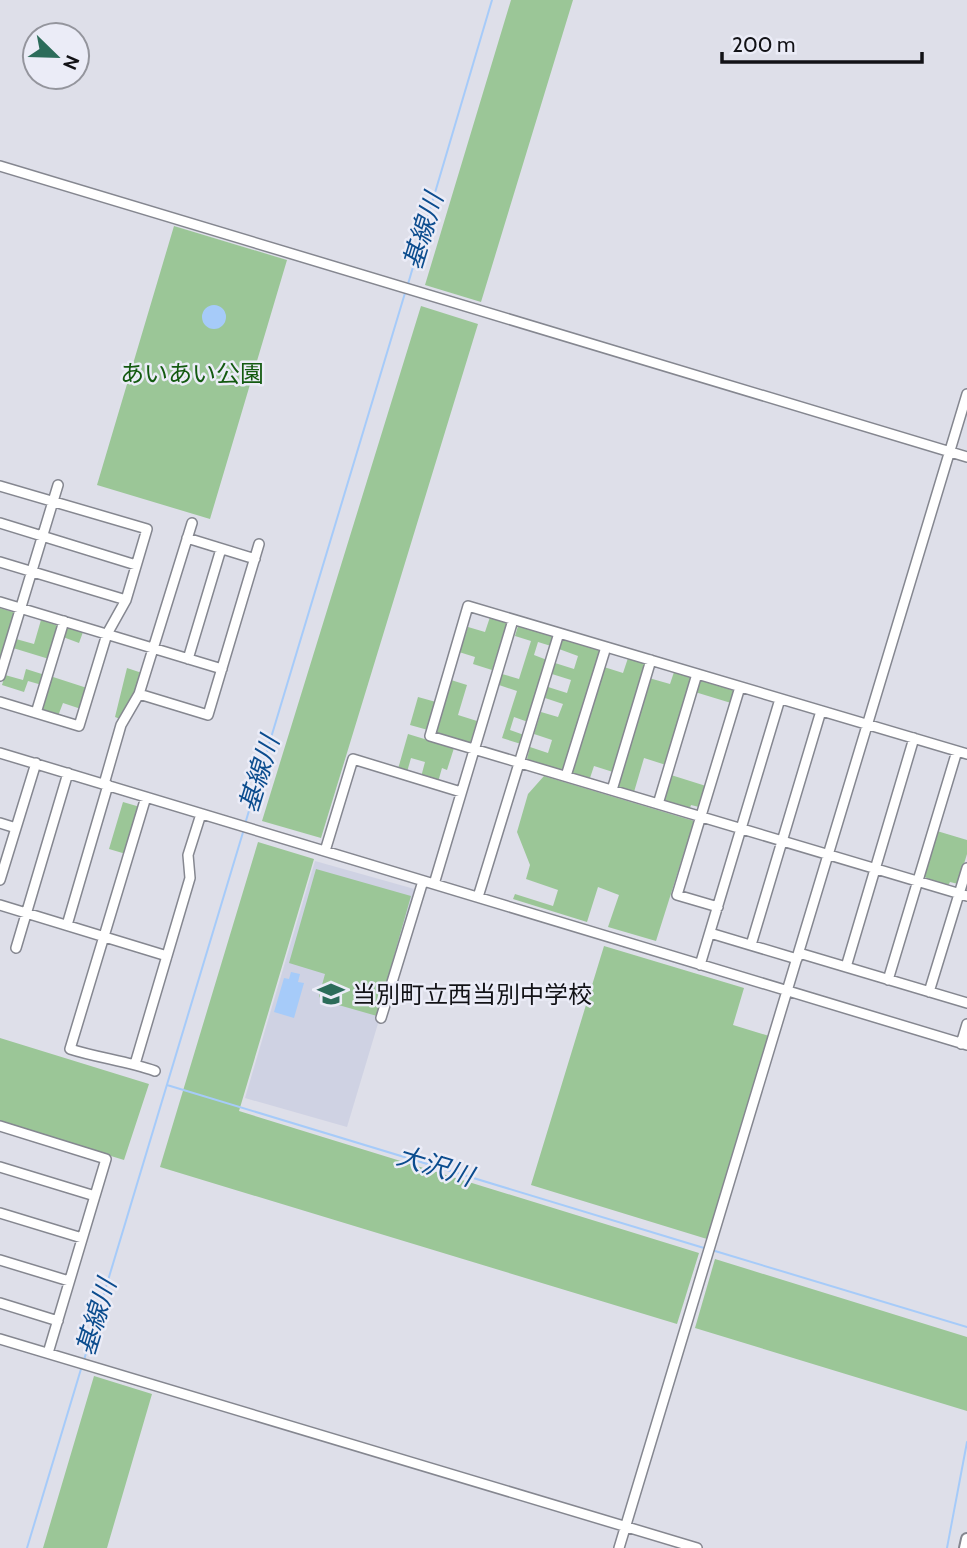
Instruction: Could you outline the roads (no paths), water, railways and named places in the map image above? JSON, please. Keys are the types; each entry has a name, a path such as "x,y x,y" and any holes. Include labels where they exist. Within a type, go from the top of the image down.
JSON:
{"main road":[{"path":"965,1548 967,1539"}],"street":[{"path":"0,166 967,457"},
{"path":"619,1548 967,394"},
{"path":"0,485 147,529 126,600 107,634 79,726 0,702"},
{"path":"0,676 58,485"},
{"path":"0,523 136,565"},
{"path":"67,925 121,725 139,694 191,523"},
{"path":"187,538 255,559"},
{"path":"139,694 208,715 259,544"},
{"path":"188,659 221,549"},
{"path":"0,562 126,600"},
{"path":"0,602 222,669"},
{"path":"963,895 430,736 468,606 967,754"},
{"path":"434,884 513,620"},
{"path":"36,713 64,621"},
{"path":"478,898 559,633"},
{"path":"566,776 606,647"},
{"path":"612,790 651,660"},
{"path":"658,804 697,674"},
{"path":"718,907 677,895 740,687"},
{"path":"700,965 780,699"},
{"path":"751,945 821,711"},
{"path":"846,967 914,738"},
{"path":"888,980 957,751"},
{"path":"0,753 964,1044 967,1024"},
{"path":"325,852 353,759 461,792"},
{"path":"0,880 36,764"},
{"path":"16,948 68,773"},
{"path":"146,797 69,1049 155,1071"},
{"path":"135,1064 190,878 188,855 201,814"},
{"path":"0,823 16,828"},
{"path":"929,992 963,895 967,868"},
{"path":"381,1018 423,881"},
{"path":"0,905 167,956"},
{"path":"710,933 846,967 967,1003"},
{"path":"0,1126 106,1159 48,1353"},
{"path":"0,1167 95,1196"},
{"path":"0,1213 82,1238"},
{"path":"0,1260 69,1281"},
{"path":"0,1303 58,1321"},
{"path":"0,1339 697,1548"}],"water":[{"path":"214,305 222,309 226,317 222,325 214,329 206,325 202,317 206,309"},
{"path":"291,972 300,974 298,982 304,983 294,1018 274,1012 284,978 289,979"}],"waterway":[{"name":"基線川","path":"408,284 492,0"},
{"name":"基線川","path":"245,824 405,293"},
{"name":"基線川","path":"84,1360 244,829"},
{"name":"大沢川","path":"167,1085 704,1248"},
{"name":"大沢川","path":"715,1251 967,1327"},
{"name":"基線川","path":"27,1548 81,1369"},
{"name":"大沢川","path":"947,1548 967,1442"}],"place":[{"name":"当別町立西当別中学校","path":"331,994"}],"park label":[{"name":"あいあい公園","path":"192,373"}]}
